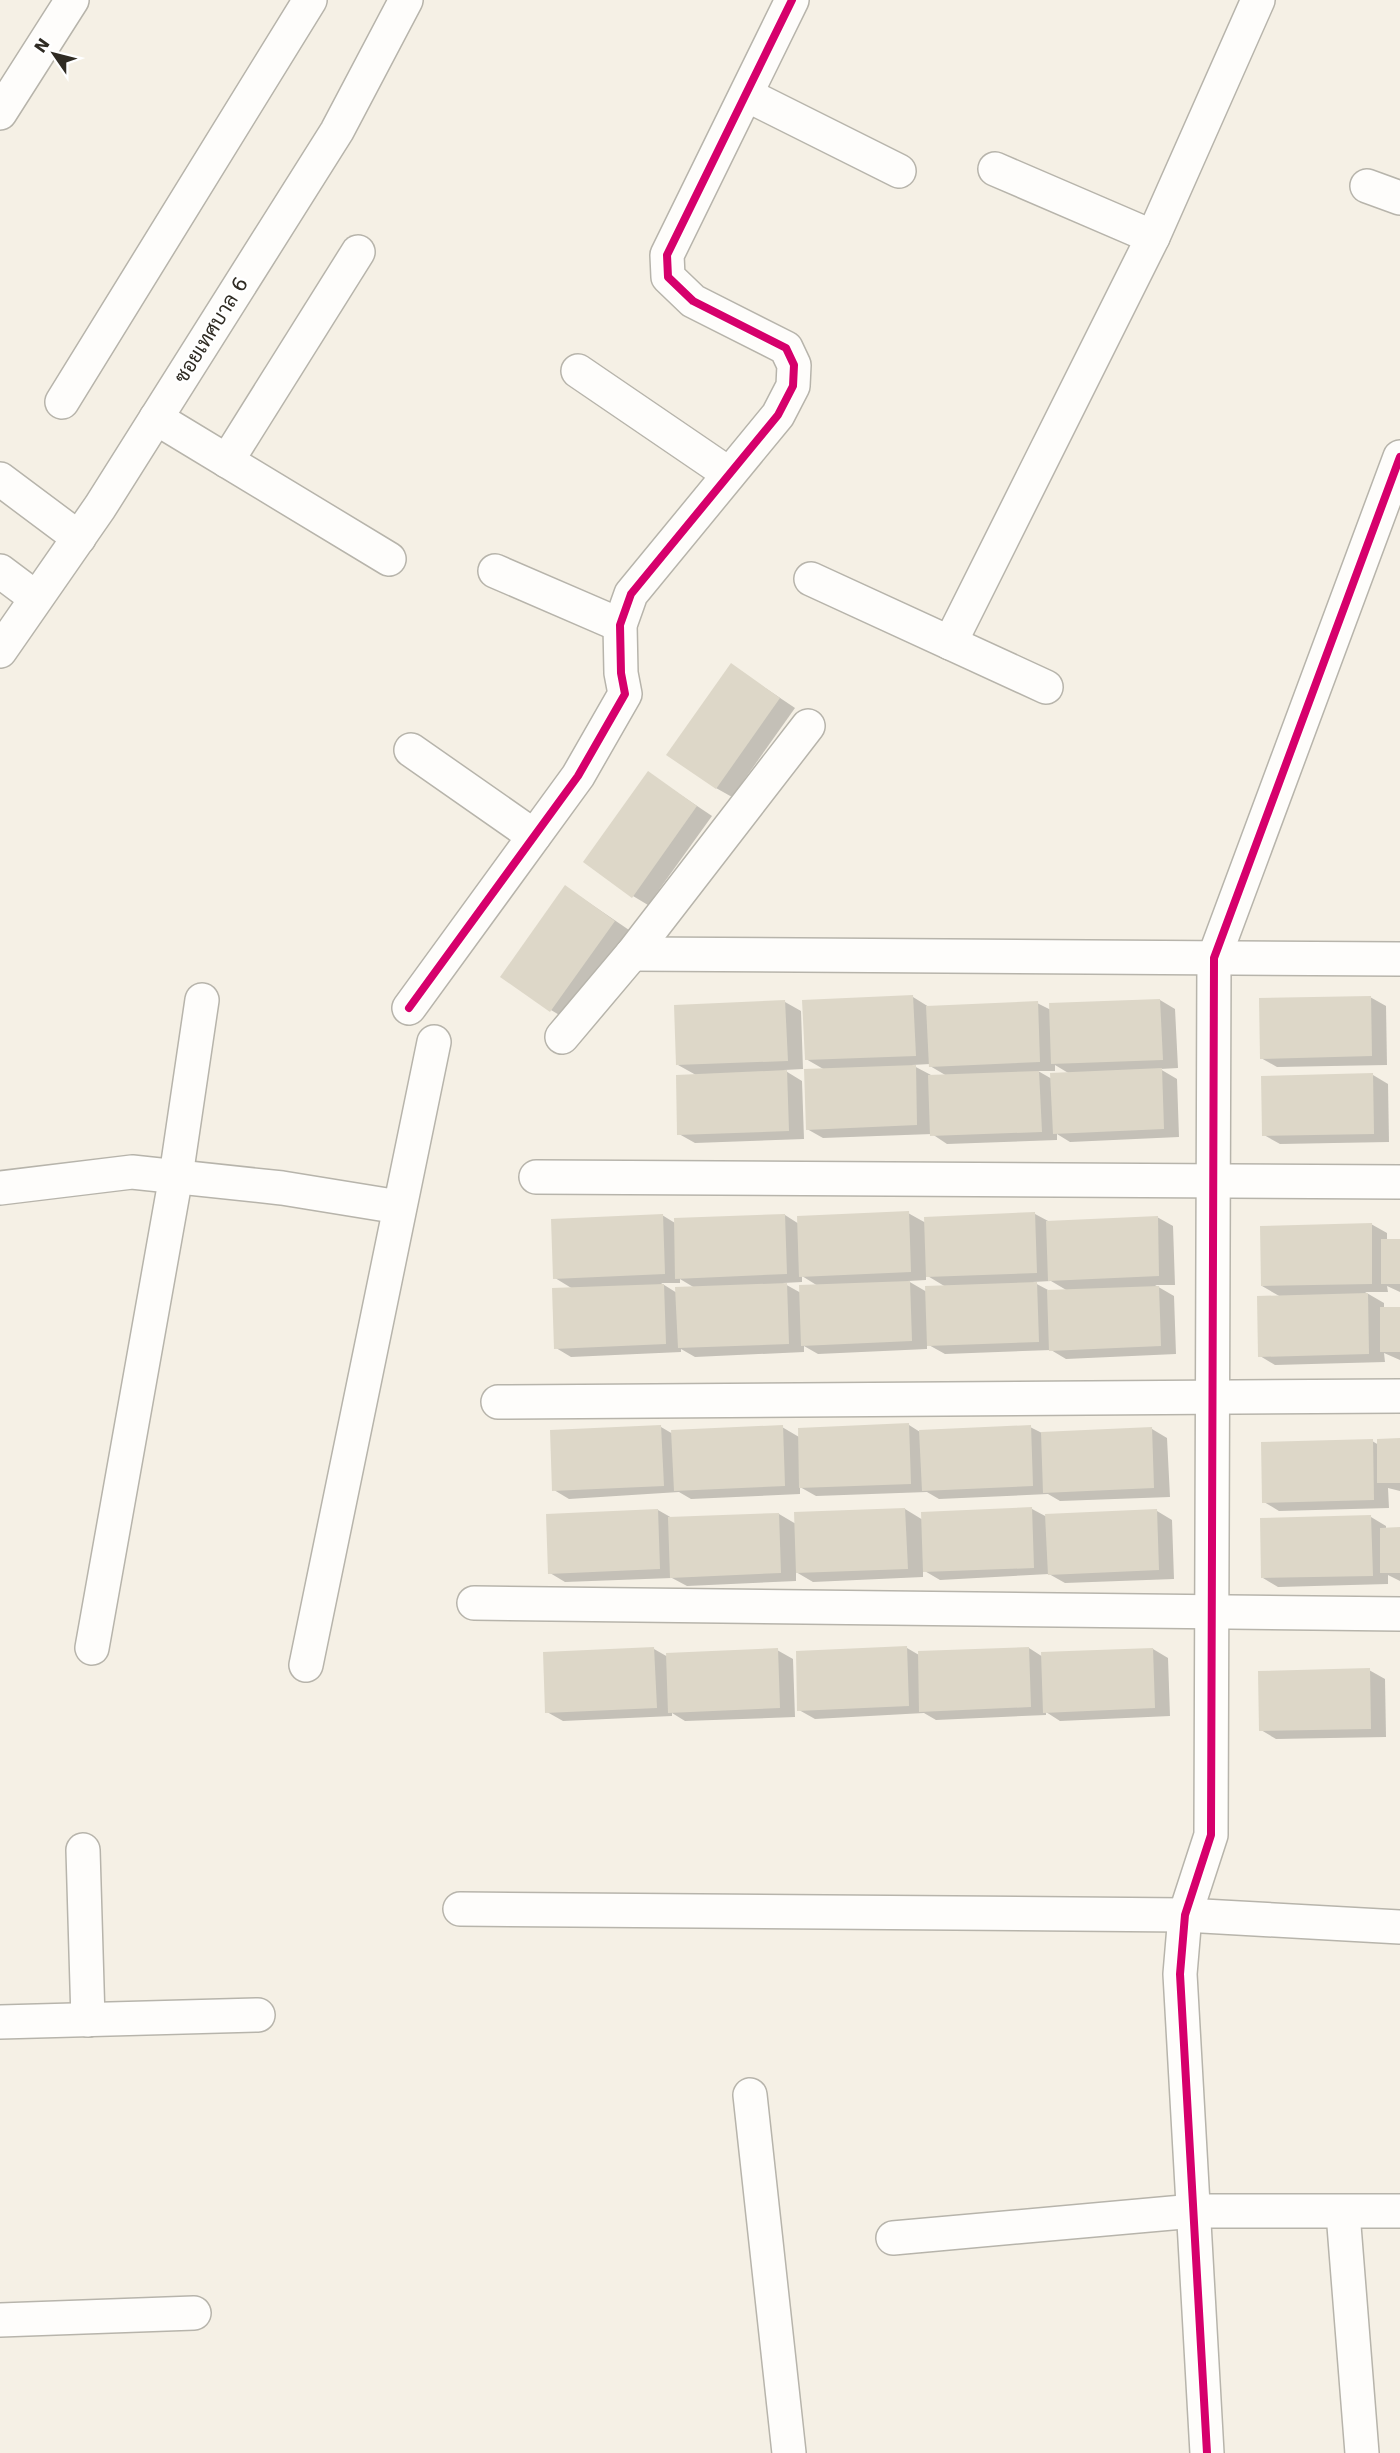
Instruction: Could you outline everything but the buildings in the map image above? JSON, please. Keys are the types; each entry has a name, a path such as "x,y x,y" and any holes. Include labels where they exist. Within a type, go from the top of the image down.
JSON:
{"street":[{"path":"0,113 72,0"},
{"path":"62,402 310,0"},
{"name":"ซอยเทศบาล 6","path":"0,651 79,538 337,131 406,0"},
{"path":"409,1008 578,776 624,694 620,625 631,594 778,415 793,386 794,365 786,348 693,302 668,277 667,255 792,0"},
{"path":"950,643 1153,237 1258,0"},
{"path":"747,95 899,171"},
{"path":"995,169 1153,237"},
{"path":"1367,186 1400,198"},
{"path":"227,461 358,252"},
{"path":"578,371 729,474"},
{"path":"156,418 389,559"},
{"path":"1207,2453 1180,1974 1185,1914 1211,1835 1214,958 1400,457"},
{"path":"0,479 79,538"},
{"path":"495,570 620,625"},
{"path":"0,571 36,598"},
{"path":"811,579 1046,687"},
{"path":"562,1037 632,954 808,726"},
{"path":"411,750 534,836"},
{"path":"632,954 1400,959"},
{"path":"92,1648 176,1176 202,1000"},
{"path":"306,1665 434,1042"},
{"path":"0,1188 132,1172 282,1188 399,1207"},
{"path":"536,1177 1400,1182"},
{"path":"498,1402 1212,1395 1400,1396"},
{"path":"474,1603 1400,1614"},
{"path":"83,1850 88,2020"},
{"path":"460,1909 1185,1914 1400,1927"},
{"path":"0,2022 258,2015"},
{"path":"750,2096 789,2453"},
{"path":"893,2238 1194,2211 1343,2213 1400,2211"},
{"path":"1343,2213 1362,2453"},
{"path":"0,2320 194,2313"}],"cycle path":[{"path":"409,1008 578,776 625,694 621,673 620,625 631,594 778,415 793,386 794,365 786,348 693,301 668,277 667,255 792,0"},
{"path":"1207,2453 1180,1974 1185,1915 1211,1835 1214,958 1400,457"}]}
